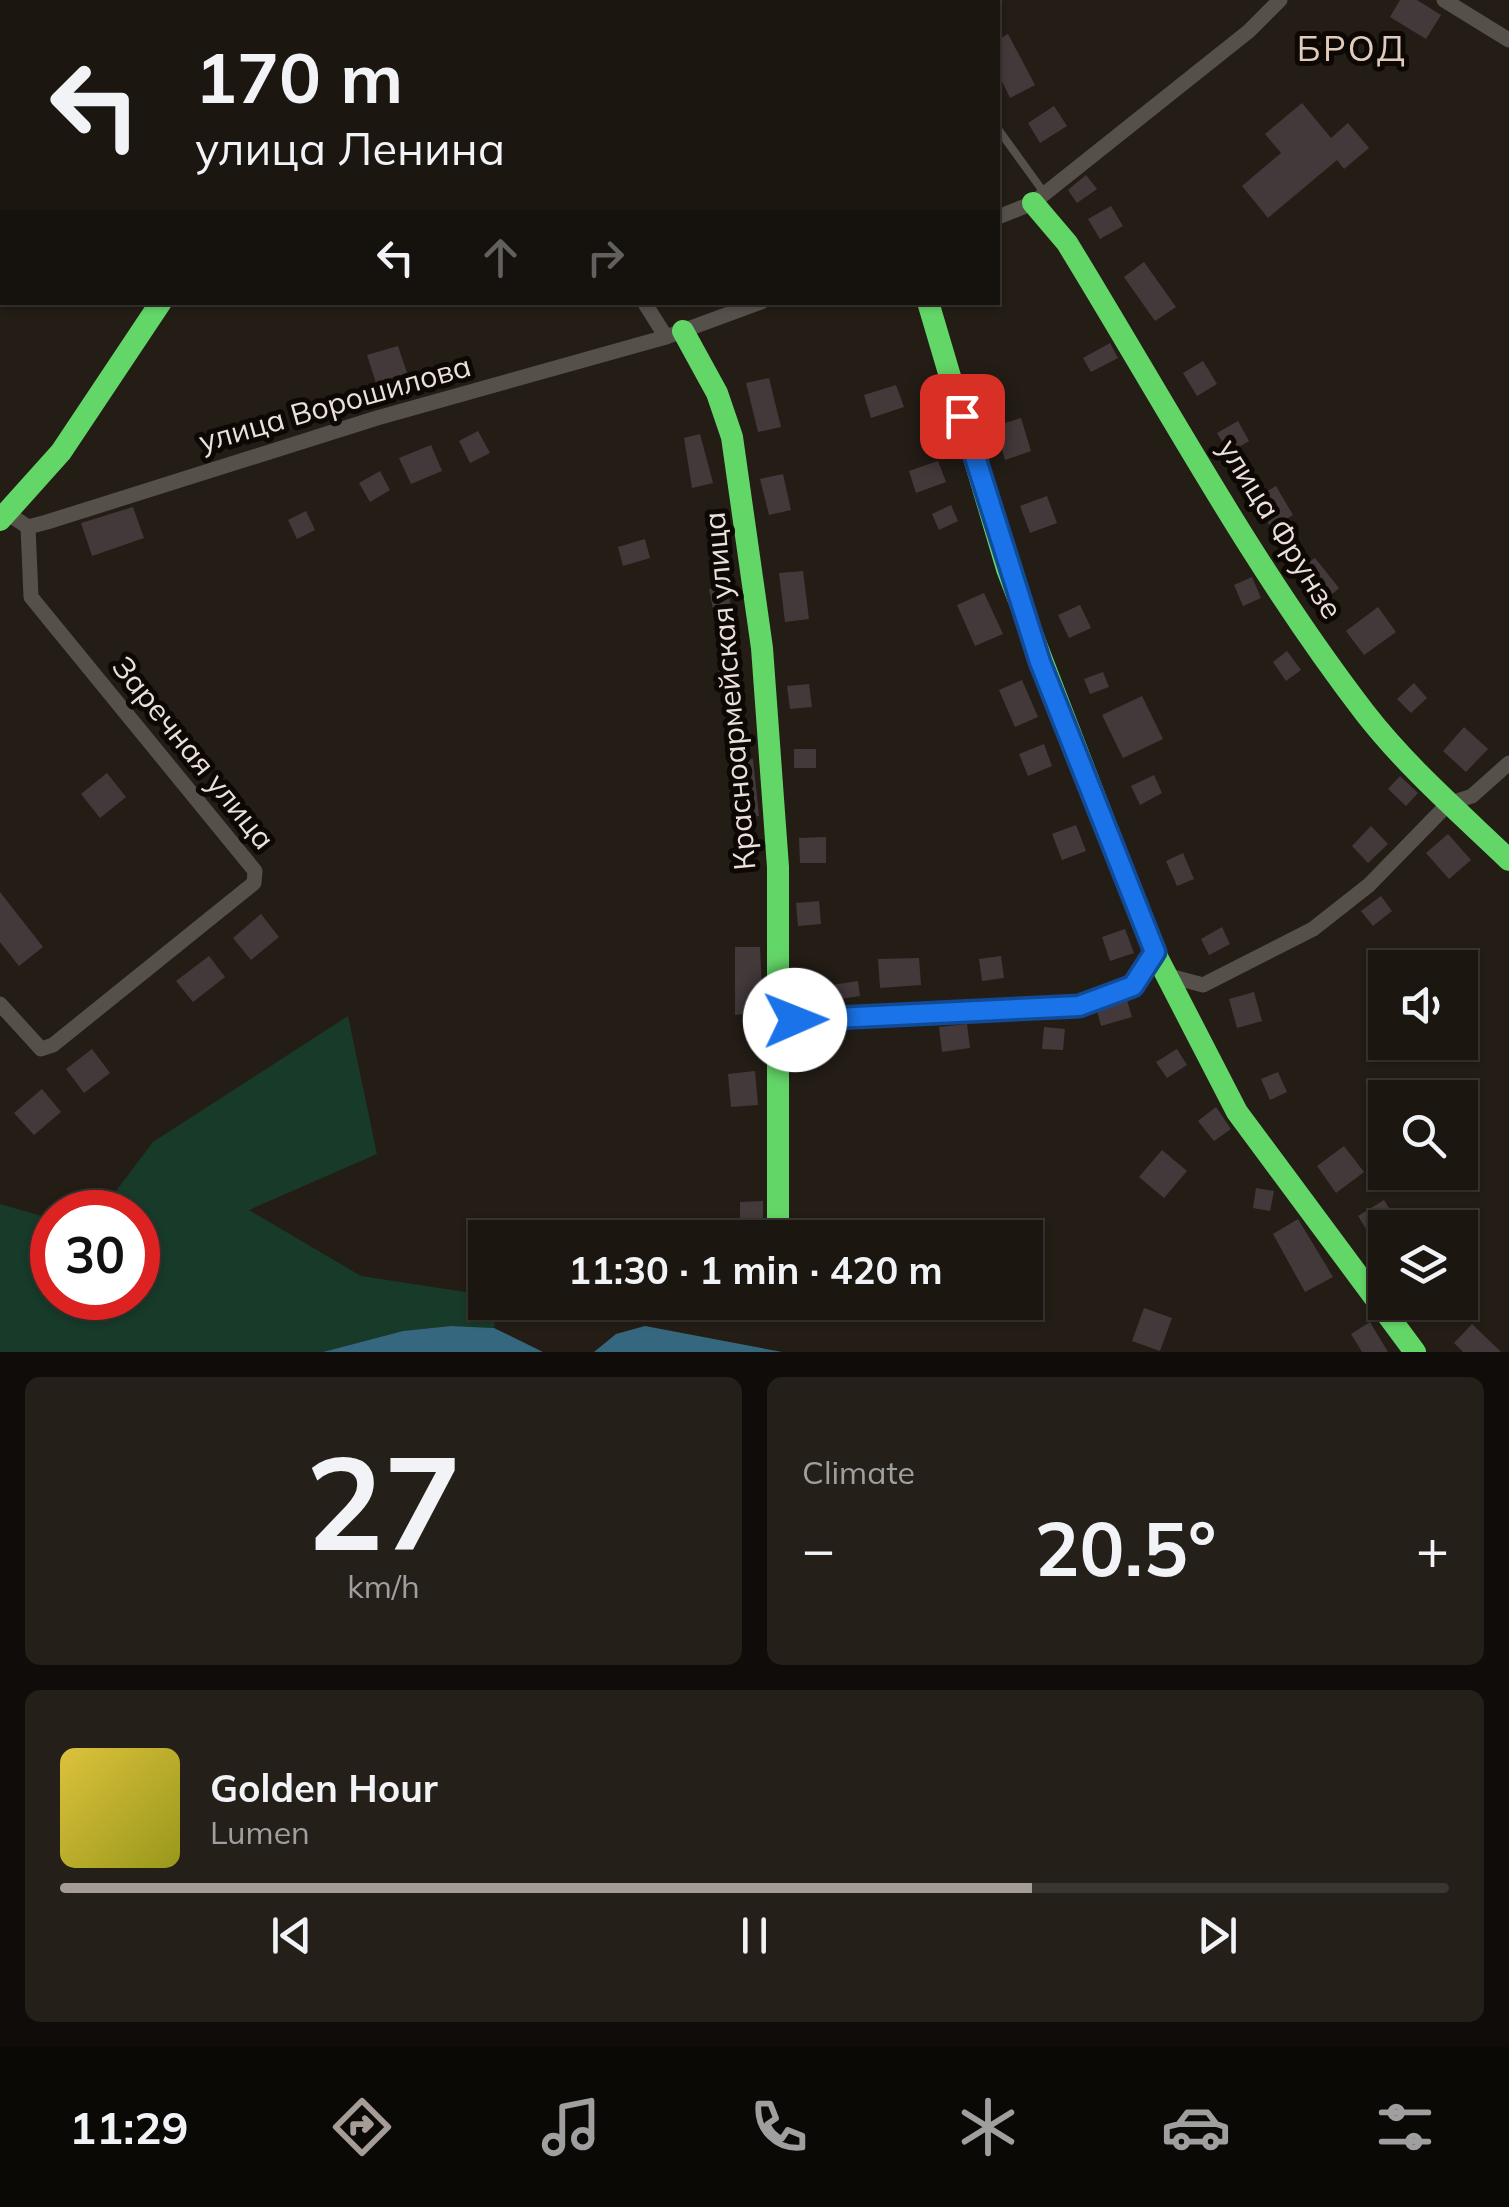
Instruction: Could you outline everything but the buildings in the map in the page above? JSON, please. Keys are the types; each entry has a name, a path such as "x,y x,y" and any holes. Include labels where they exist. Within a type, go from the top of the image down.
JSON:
{"street":[{"path":"1000,215 1039,199 1249,30 1280,0"},
{"path":"1444,0 1509,40"},
{"name":"улица Фрунзе","path":"1039,199 1326,658 1367,716 1448,804 1509,860"},
{"path":"28,526 4,517 91,410 159,305"},
{"name":"Красноармейская улица","path":"647,305 674,334 726,415 748,536 775,779 782,1015 778,1220"},
{"name":"улица Ворошилова","path":"28,526 376,418 674,334 752,305"},
{"path":"929,305 1014,587 1166,976 1236,1112 1362,1275 1414,1352"},
{"name":"Заречная улица","path":"0,1004 32,1043 41,1049 53,1044 245,894 254,883 255,871 30,596 28,526"},
{"path":"1166,976 1203,985 1313,929 1369,885 1448,804 1472,796 1509,763"},
{"path":"782,1015 826,1020 982,1008 1079,1006 1133,986 1155,952"}],"lane":[{"path":"1000,132 1039,199"}],"green space":[{"path":"348,1016 377,1154 249,1210 361,1276 468,1292 468,1320 495,1320 494,1328 451,1326 403,1331 323,1352 0,1352 0,1204 30,1213 30,1320 160,1320 160,1190 117,1190 153,1142"}],"water":[{"path":"451,1326 494,1328 543,1352 323,1352 403,1331"},
{"path":"645,1326 782,1352 594,1352 616,1334"}],"traffic: fast":[{"path":"1033,203 1067,243 1210,482 1324,657 1398,752 1509,860"},
{"path":"0,520 61,452 159,305"},
{"path":"929,305 1007,569 1155,953 1237,1112 1415,1352"},
{"path":"683,331 717,393 732,437 762,648 778,867 778,1220"}],"district":[{"name":"БРОД","path":"1352,49"}],"route":[{"path":"795,1020 1079,1006 1133,986 1146,972 1155,952 1040,662 1007,568 962,416"}]}
